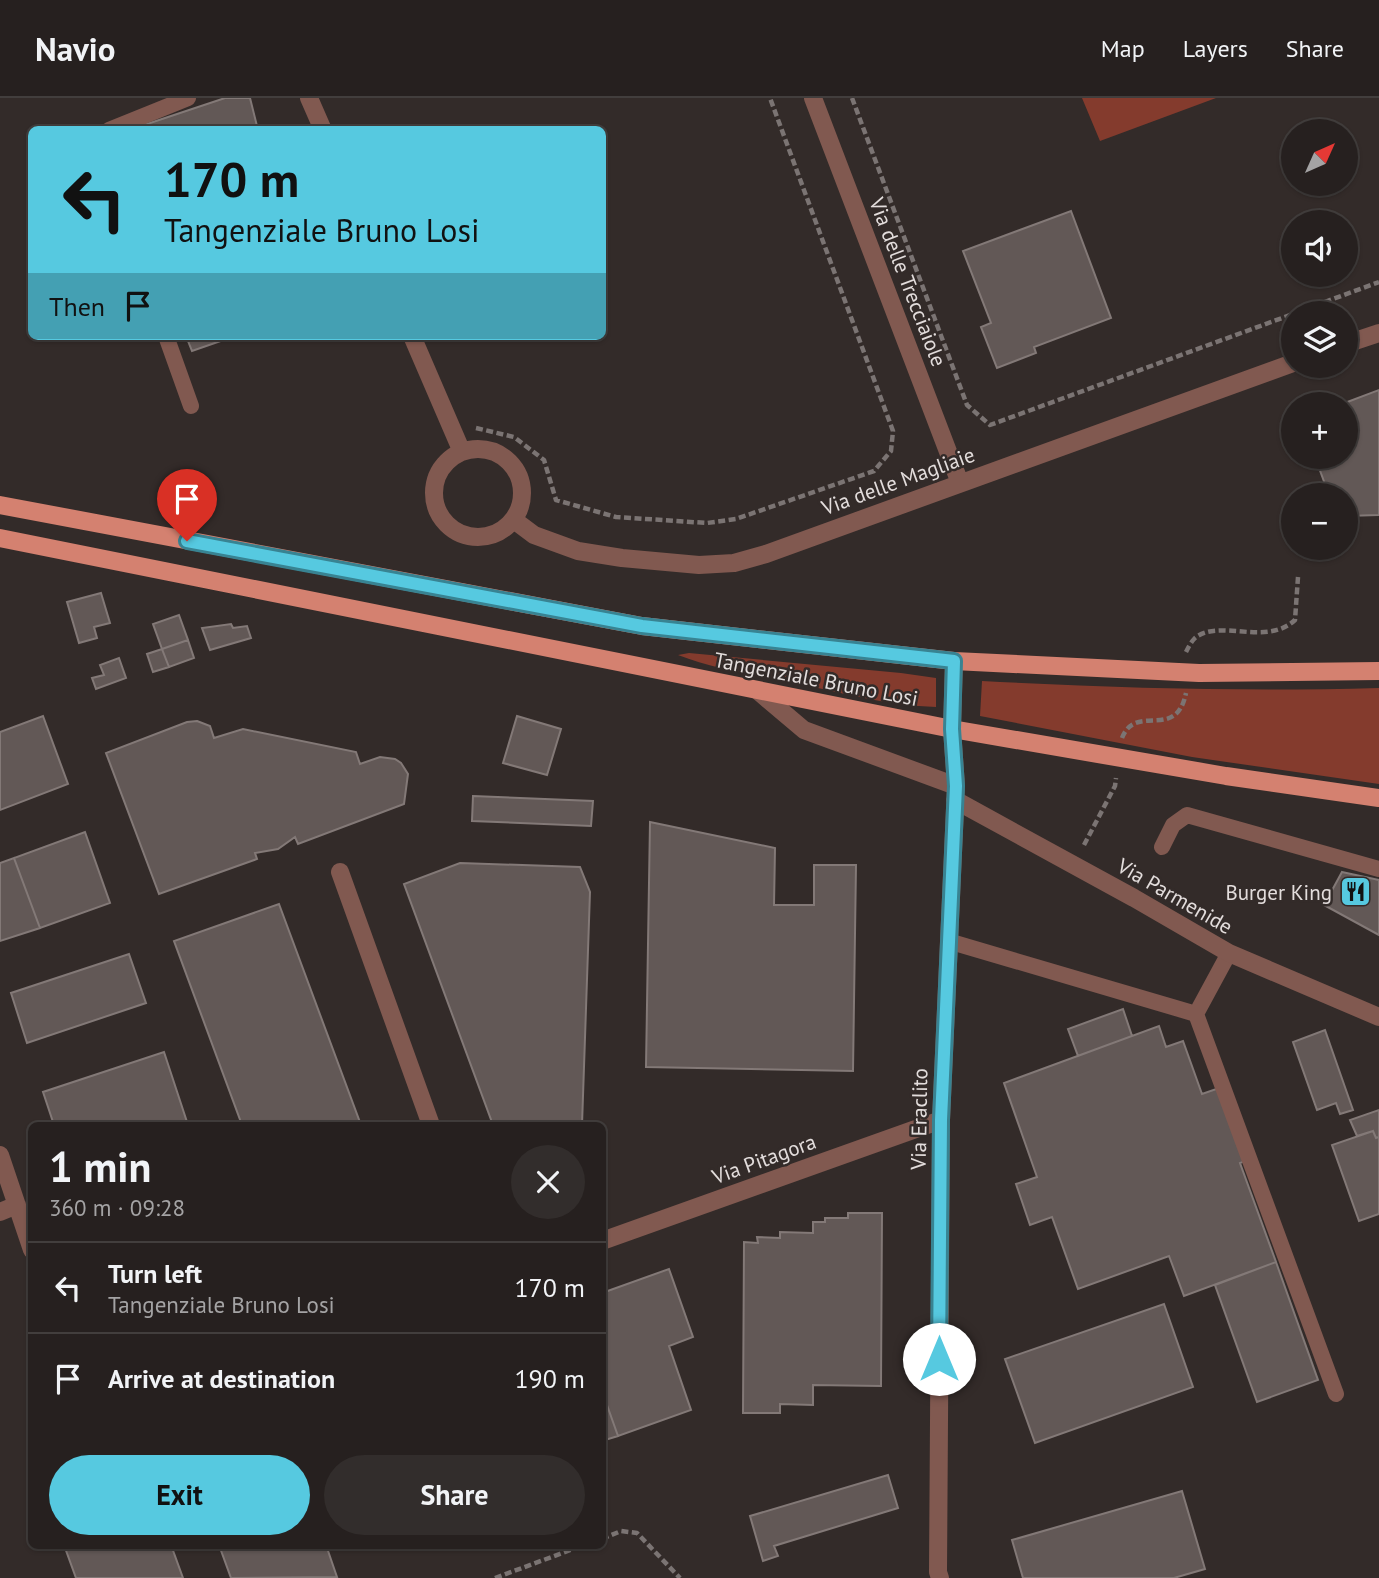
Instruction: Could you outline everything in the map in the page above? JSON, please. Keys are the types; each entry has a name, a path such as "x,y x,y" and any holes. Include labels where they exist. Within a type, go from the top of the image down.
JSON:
{"main road":[{"name":"Tangenziale Bruno Losi","path":"0,505 642,626 954,661 1187,672 1379,671"},
{"name":"Tangenziale Bruno Losi","path":"0,538 952,729 1226,776 1379,798"}],"street":[{"path":"310,98 321,126"},
{"name":"Via delle Trecciaiole","path":"813,98 960,483"},
{"path":"1358,340 1379,332"},
{"path":"414,340 462,452"},
{"name":"Via delle Magliaie","path":"514,520 534,535 578,551 699,565 734,563 766,554 1281,367"},
{"path":"490,450 503,456 520,478 523,493 514,520 492,535 466,535 444,520 437,508 434,495 441,469 450,458 462,452 490,450"},
{"name":"Via Eraclito","path":"940,1578 941,1120 955,793 952,729 954,661"},
{"name":"Via Parmenide","path":"758,691 804,730 955,793 1074,865 1229,953 1379,1017"},
{"path":"340,872 430,1122"},
{"name":"Via Pitagora","path":"606,1240 941,1120"},
{"path":"0,1155 8,1209 28,1243"}],"lane":[{"path":"119,126 188,98"},
{"path":"167,340 191,406"},
{"path":"1162,847 1173,825 1187,815 1379,870"},
{"path":"948,940 1196,1014"},
{"path":"1229,953 1196,1014 1336,1394"}],"path":[{"path":"470,425 480,430 514,437 544,460 556,500 616,517 707,523 736,519 874,471 891,451 893,431 770,98"},
{"path":"852,98 967,405 990,425 1281,319"},
{"path":"1329,301 1379,282"},
{"path":"1074,865 1115,786 1122,735 1131,724 1143,720 1169,719 1183,708 1186,694 1186,652 1193,639 1207,632 1285,630 1295,620 1298,577"},
{"path":"606,1537 621,1531 637,1533 680,1578"},
{"path":"495,1578 573,1549"}],"shaded area":[{"path":"1082,98 1216,98 1100,141"},
{"path":"689,653 936,678 936,707 867,698 723,668 678,655"},
{"path":"982,681 1180,689 1379,688 1379,784 1192,757 980,716"}],"building":[{"path":"225,98 250,98 257,126 141,126"},
{"path":"1071,211 1111,318 1034,347 1036,353 997,368 981,327 991,323 963,251"},
{"path":"188,340 224,340 192,351"},
{"path":"1379,390 1379,515 1358,516 1358,483 1325,483 1319,469 1358,469 1358,398"},
{"path":"101,593 110,623 94,627 97,638 79,643 67,602"},
{"path":"179,615 188,640 162,649 153,624"},
{"path":"231,624 233,628 247,626 251,638 210,650 202,628"},
{"path":"188,640 194,658 169,667 162,649"},
{"path":"162,649 169,667 153,672 147,654"},
{"path":"119,658 126,678 96,689 92,678 104,675 100,665"},
{"path":"43,716 68,784 0,810 0,732"},
{"path":"517,716 561,729 547,775 503,763"},
{"path":"197,721 210,726 214,738 243,729 356,752 360,764 380,757 395,759 408,774 404,804 298,844 295,837 278,849 255,853 257,859 159,894 106,753 187,722"},
{"path":"473,796 593,801 591,826 472,821"},
{"path":"650,822 775,848 774,905 814,905 814,865 856,865 853,1071 646,1067"},
{"path":"85,832 110,903 40,928 14,858"},
{"path":"14,858 40,928 0,941 0,863"},
{"path":"460,863 580,867 590,892 582,1122 492,1122 404,884"},
{"name":"Burger King","path":"1342,872 1379,880 1379,935 1324,905"},
{"path":"279,904 360,1122 241,1122 174,941"},
{"path":"129,954 146,1003 27,1043 11,993"},
{"path":"1123,1009 1132,1036 1078,1056 1068,1029"},
{"path":"1159,1026 1166,1047 1183,1041 1202,1094 1222,1087 1248,1160 1240,1163 1276,1262 1184,1296 1169,1256 1078,1289 1052,1217 1030,1225 1016,1184 1037,1177 1004,1083"},
{"path":"1325,1030 1353,1110 1340,1114 1336,1103 1317,1110 1293,1042"},
{"path":"164,1052 187,1122 53,1122 43,1092"},
{"path":"1379,1110 1379,1137 1376,1138 1373,1131 1357,1136 1350,1120"},
{"path":"1373,1131 1376,1138 1379,1137 1379,1214 1359,1221 1332,1145"},
{"path":"848,1213 882,1213 881,1386 813,1385 813,1405 780,1404 780,1413 743,1413 744,1242 758,1243 757,1237 780,1238 780,1232 813,1233 813,1222 825,1222 825,1218 848,1218"},
{"path":"1276,1262 1318,1380 1257,1402 1215,1285"},
{"path":"669,1269 693,1337 669,1346 691,1410 618,1436 606,1402 606,1292"},
{"path":"1164,1304 1193,1387 1035,1443 1005,1359"},
{"path":"606,1402 618,1436 606,1440"},
{"path":"888,1475 898,1508 774,1546 778,1556 763,1561 750,1516"},
{"path":"1182,1491 1205,1569 1174,1578 1023,1578 1012,1540"},
{"path":"65,1549 172,1549 183,1578 76,1578"},
{"path":"220,1549 327,1549 337,1577 231,1578"}],"place":[{"name":"Burger King","path":"1355,892"}],"route":[{"path":"187,541 642,626 954,661 952,729 956,786 941,1120 939,1359"}]}
